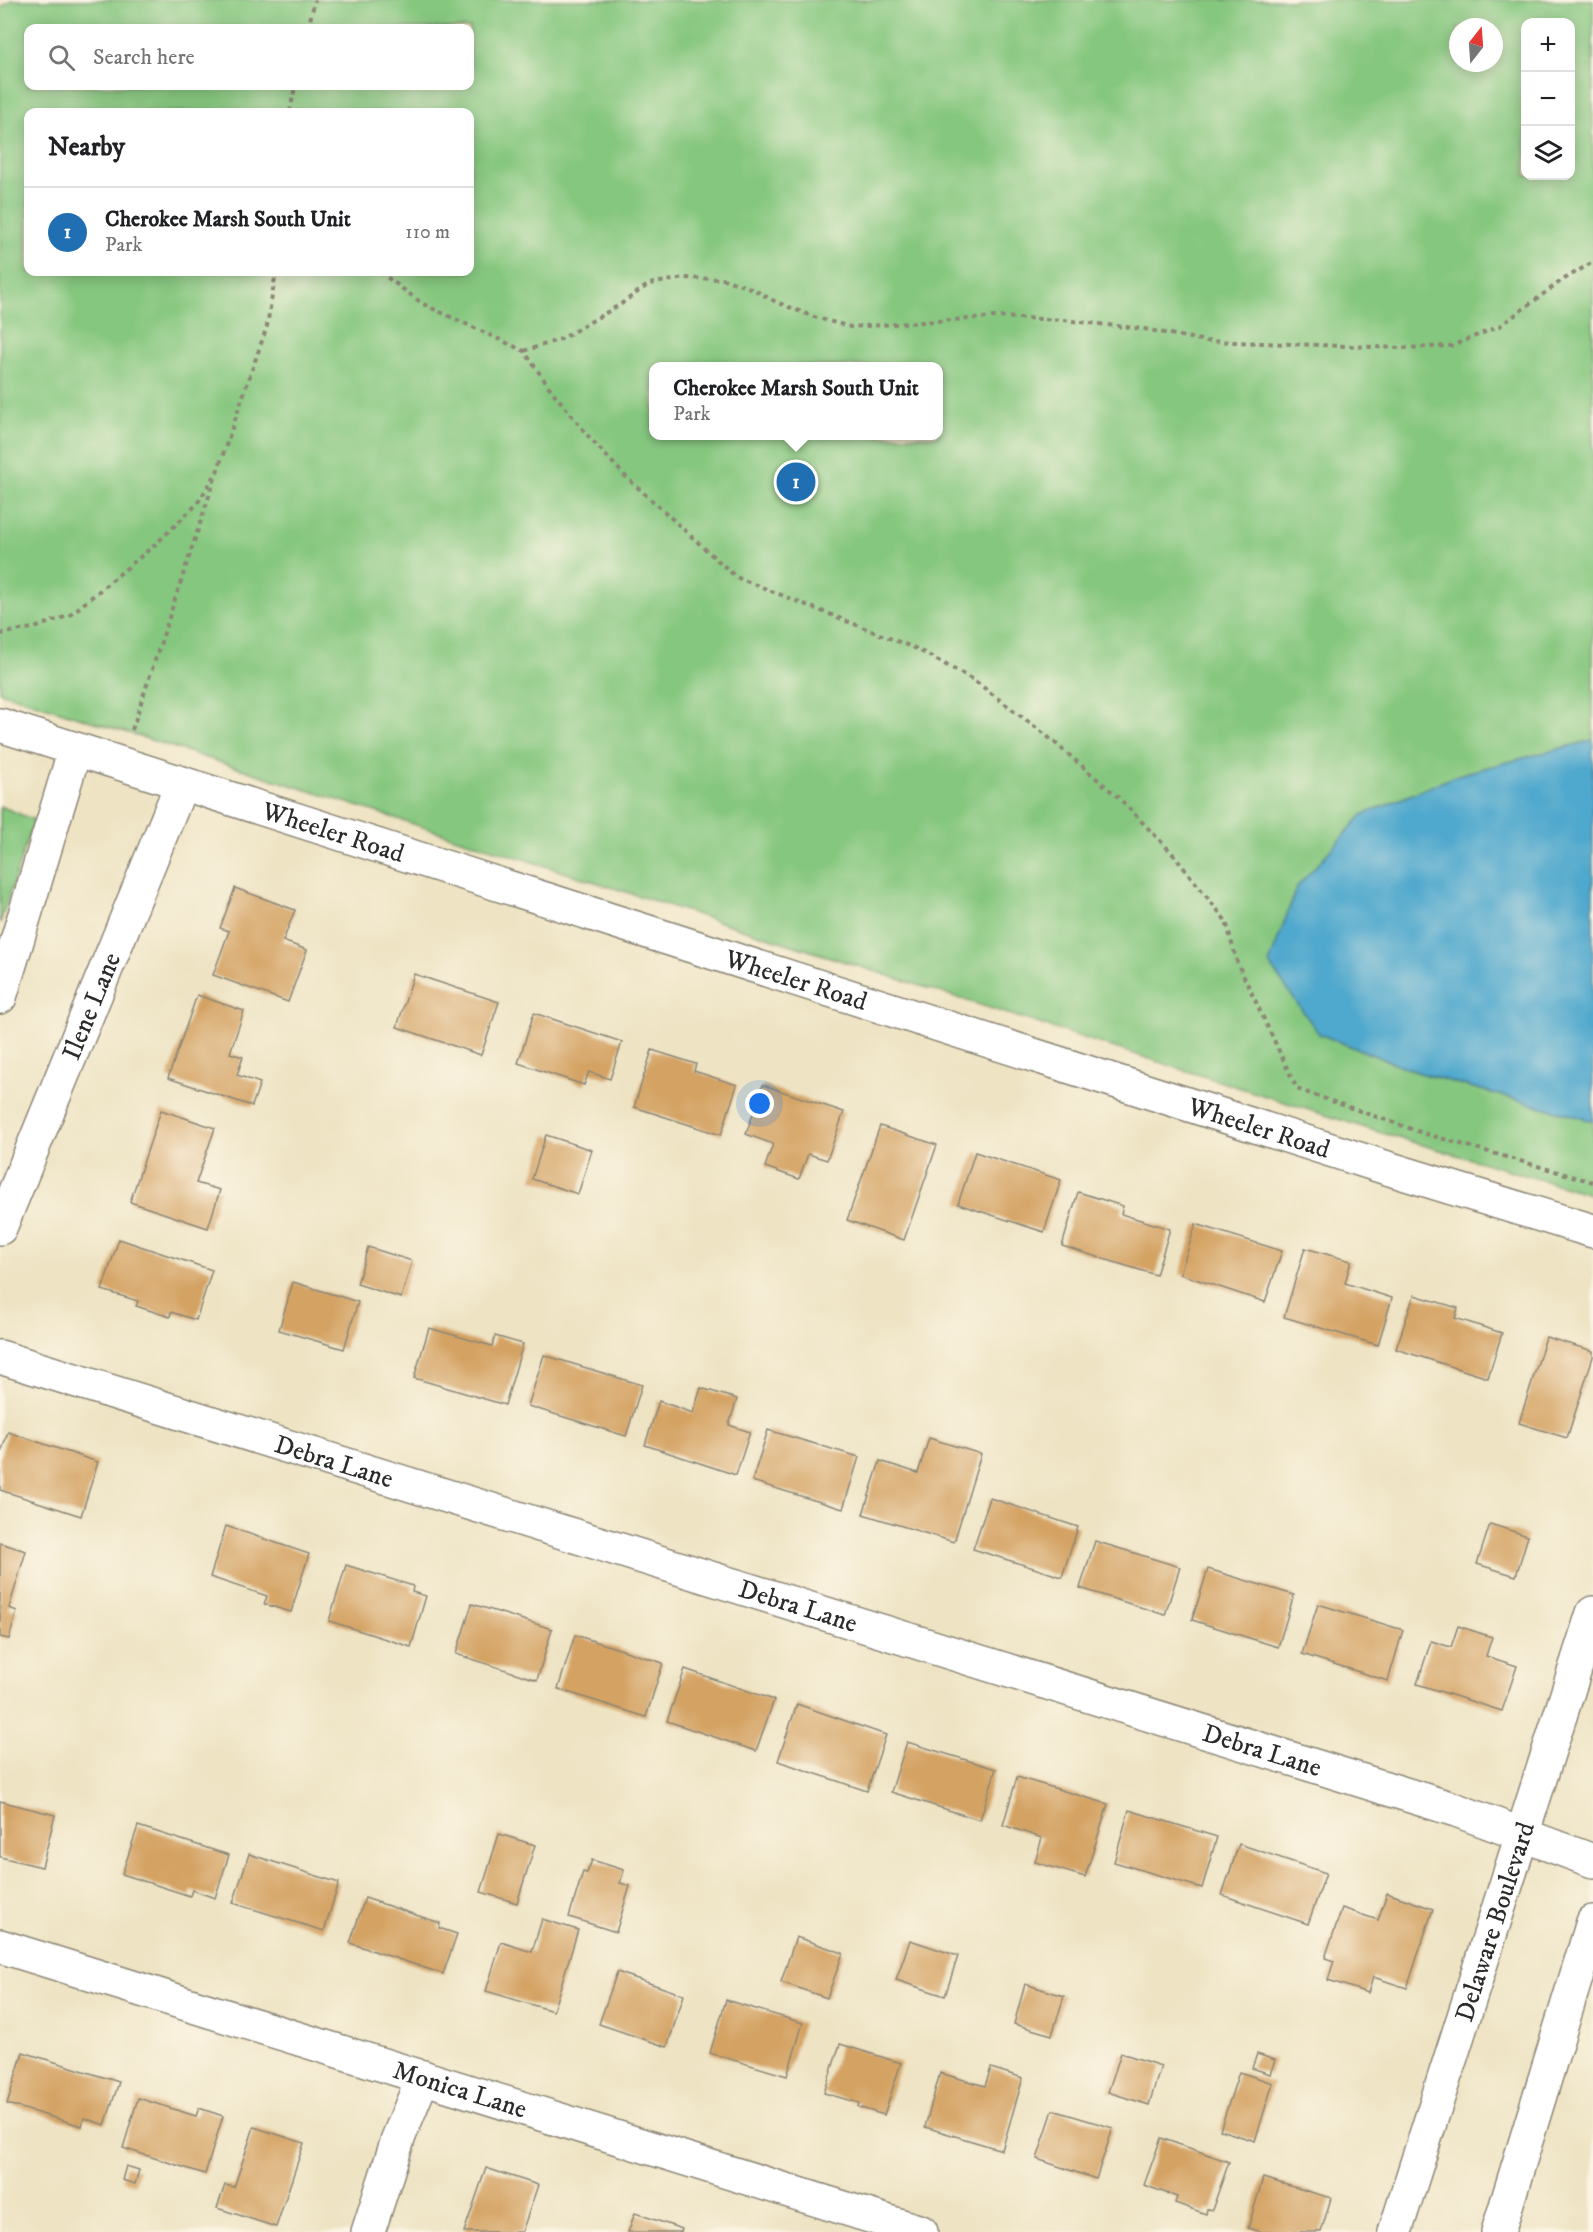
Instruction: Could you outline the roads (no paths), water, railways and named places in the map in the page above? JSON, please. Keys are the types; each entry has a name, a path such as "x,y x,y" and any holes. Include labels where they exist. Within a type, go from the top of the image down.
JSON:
{"street":[{"name":"Wheeler Road","path":"0,725 1387,1168 1593,1231"},
{"path":"0,997 75,749"},
{"name":"Ilene Lane","path":"0,1228 182,783"},
{"name":"Debra Lane","path":"0,1357 1456,1810 1593,1861"},
{"name":"Delaware Boulevard","path":"1395,2232 1593,1613"},
{"path":"1498,2232 1593,1922"},
{"name":"Monica Lane","path":"0,1946 902,2229"},
{"path":"368,2232 399,2136 423,2078"}],"water":[{"path":"1593,740 1593,1121 1420,1073 1319,1034 1269,964 1297,887 1362,815 1458,775"}],"place":[{"name":"Cherokee Marsh South Unit","path":"796,482"}]}
